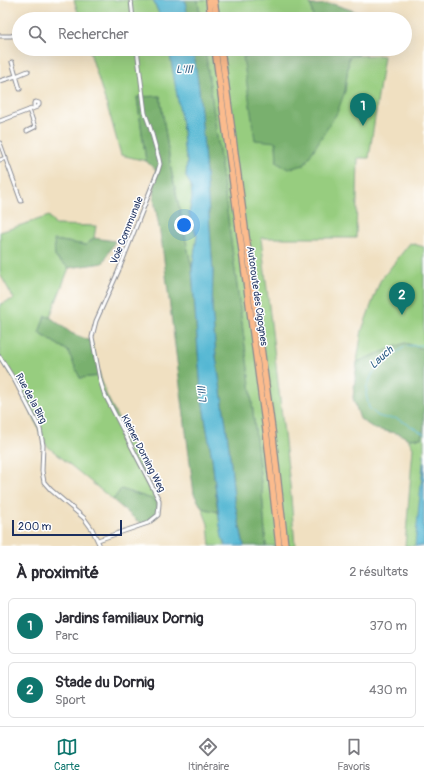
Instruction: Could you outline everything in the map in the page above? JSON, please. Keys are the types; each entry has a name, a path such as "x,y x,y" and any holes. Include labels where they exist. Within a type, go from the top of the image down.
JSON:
{"highway":[{"path":"209,0 210,12"},
{"path":"214,0 216,12"},
{"name":"Autoroute des Cigognes","path":"216,56 267,438 279,546"},
{"name":"Autoroute des Cigognes","path":"222,56 272,430 285,546"}],"street":[{"path":"131,0 132,12"},
{"path":"0,36 12,36"},
{"name":"Voie Communale","path":"92,337 96,321 118,272 160,164 145,113 138,56"},
{"path":"12,62 20,89"},
{"path":"0,81 28,70"},
{"path":"0,121 34,108"},
{"path":"27,131 36,127 29,110"},
{"path":"0,143 21,201"},
{"path":"0,160 6,158"},
{"name":"Kleiner Dorning Weg","path":"92,337 104,393 160,504 158,514 148,523 98,540"},
{"name":"Rue de la Birg","path":"0,357 15,381 40,429 43,445 43,475 46,485 84,518 92,529 100,546"}],"green space":[{"path":"74,0 153,0 158,12 78,12"},
{"path":"185,0 198,0 199,12 187,12"},
{"path":"198,0 308,0 311,5 312,12 199,12"},
{"path":"333,4 357,12 312,12 311,5"},
{"path":"91,56 171,56 187,161 186,177 191,185 192,198 189,214 197,236 192,269 171,169 160,96 137,98 146,161 121,155"},
{"path":"194,56 206,56 249,376 262,492 266,546 244,546 234,499 226,425 216,357 212,308 213,272 199,89"},
{"path":"206,56 251,56 243,57 276,142 277,163 345,91 349,58 351,56 384,56 369,158 358,158 356,238 261,238 290,485 295,546 266,546 262,492 249,376"},
{"path":"351,56 349,58 345,91 337,113 304,165 288,169 277,163 276,142 255,140 243,57"},
{"path":"160,96 171,169 192,269 201,391 212,458 218,512 202,508 194,494 162,244 154,199 156,170 146,161 137,97"},
{"path":"49,216 55,225 96,226 94,238 86,245 55,240 55,257 69,268 50,317 45,316 39,333 68,351 80,378 100,376 106,394 158,501 121,489 113,500 46,445 22,391 0,357 0,304 14,299 0,274 0,232"},
{"path":"94,238 115,241 103,263 69,268 55,257 54,240 86,245"},
{"path":"410,243 424,247 424,349 405,343 357,362 362,330 380,281"},
{"path":"45,316 50,317 71,333 91,341 100,376 80,378 68,351 39,333"},
{"path":"405,343 424,349 424,427 421,438 408,439 400,434 375,429 360,419 353,398 357,362"},
{"path":"424,427 424,546 405,546 413,448 408,439 421,438"},
{"path":"121,489 158,501 157,517 141,524 113,500"},
{"path":"202,508 218,512 226,546 210,546 208,524"}],"water":[{"path":"153,0 185,0 187,12 158,12"},
{"name":"L'Ill","path":"170,56 194,56 199,89 207,186 213,272 212,308 216,357 226,425 234,499 244,546 226,546 222,537 220,526 212,458 201,391 192,269 197,236 189,214 192,198 191,185 186,177 187,161 184,148 183,130"},
{"path":"424,455 424,546 415,546"}],"waterway":[{"name":"Lauch","path":"424,346 406,346 391,356 373,373 367,386 366,394 369,408 378,416 395,418 424,434"}],"place":[{"name":"Jardins familiaux Dornig","path":"363,126"},
{"name":"Stade du Dornig","path":"402,315"}]}
